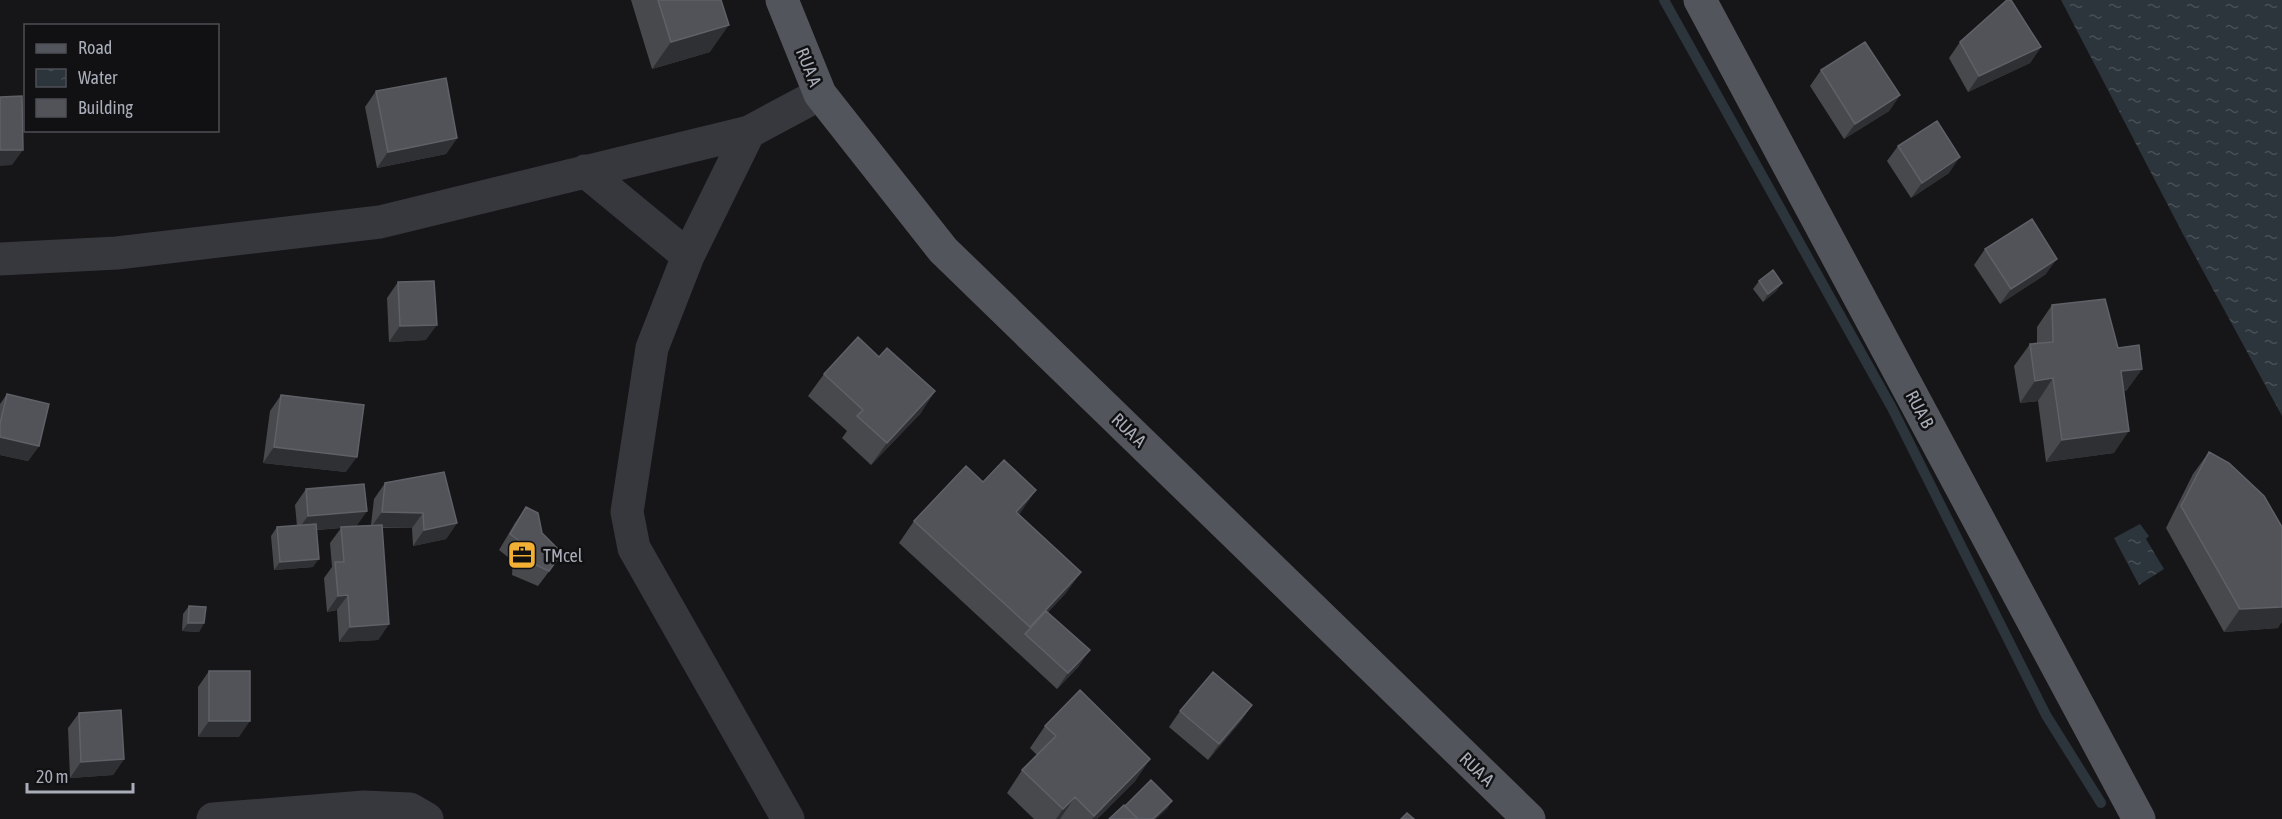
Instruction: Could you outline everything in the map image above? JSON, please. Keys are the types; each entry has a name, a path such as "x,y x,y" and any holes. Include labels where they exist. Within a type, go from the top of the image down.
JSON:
{"main road":[{"name":"RUA A","path":"782,0 820,94 943,250 1529,819"},
{"name":"RUA B","path":"1700,0 2139,819"}],"street":[{"path":"0,259 117,253 380,222 749,132 820,94"},
{"path":"749,132 688,256 652,348 627,512 634,548 788,819"},
{"path":"585,171 688,256"},
{"path":"213,819 364,807 410,809 427,819"}],"water":[{"path":"2061,0 2282,0 2282,416 2184,236"},
{"path":"2140,524 2149,536 2146,539 2164,569 2139,585 2114,538"}],"building":[{"path":"658,0 721,0 729,25 671,42"},
{"path":"2007,0 2011,0 2041,47 1979,76 1960,42"},
{"path":"1865,42 1900,95 1855,124 1821,70"},
{"path":"446,78 457,138 388,152 376,91"},
{"path":"22,96 23,150 0,150 0,97"},
{"path":"1937,121 1960,157 1922,183 1898,146"},
{"path":"2032,219 2057,259 2011,289 1985,249"},
{"path":"1773,270 1782,283 1768,294 1759,281"},
{"path":"434,281 437,325 400,326 398,282"},
{"path":"2105,299 2118,348 2139,345 2142,369 2121,371 2129,431 2062,440 2053,378 2035,381 2030,344 2053,342 2052,305"},
{"path":"858,337 879,357 887,348 935,391 887,443 857,416 863,410 824,374"},
{"path":"7,394 49,404 39,446 0,437 0,424"},
{"path":"281,395 364,405 357,457 274,447"},
{"path":"2209,452 2229,463 2264,496 2282,527 2282,607 2240,609 2181,506"},
{"path":"1004,460 1036,490 1016,512 1081,572 1030,627 914,521 966,466 983,482"},
{"path":"444,472 457,523 424,530 423,513 382,512 385,483"},
{"path":"364,484 367,511 308,516 306,489"},
{"path":"526,507 538,513 542,533 562,553 549,571 523,559 525,545 510,534"},
{"path":"316,524 319,559 280,562 277,527"},
{"path":"382,525 389,624 350,627 348,595 338,596 335,562 344,562 341,527"},
{"path":"189,606 206,607 204,623 188,623"},
{"path":"1046,611 1090,650 1068,673 1025,634"},
{"path":"209,671 250,671 250,721 209,721"},
{"path":"1213,672 1252,705 1219,744 1180,711"},
{"path":"1080,690 1150,759 1094,816 1075,797 1063,809 1022,770 1056,736 1045,726"},
{"path":"121,710 124,759 81,762 79,713"},
{"path":"1151,780 1172,801 1153,819 1138,819 1125,806"},
{"path":"1124,805 1138,819 1109,819"},
{"path":"1407,813 1414,819 1401,819"}],"waterway":[{"path":"1664,0 1892,408 2046,715 2101,803"}],"place":[{"name":"TMcel","path":"522,555"}]}
